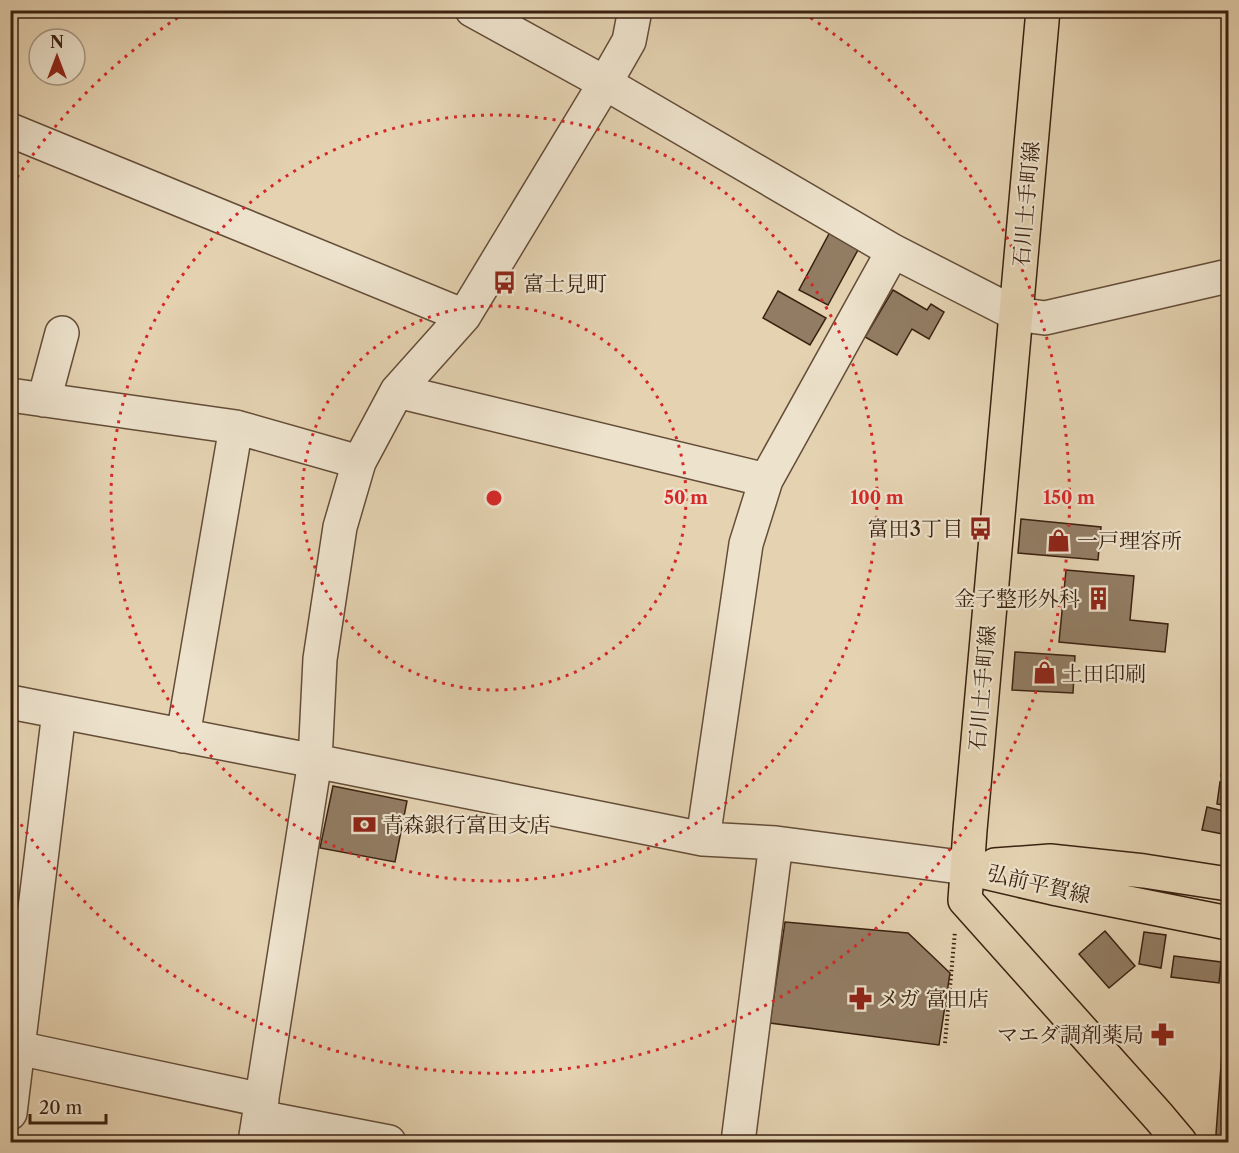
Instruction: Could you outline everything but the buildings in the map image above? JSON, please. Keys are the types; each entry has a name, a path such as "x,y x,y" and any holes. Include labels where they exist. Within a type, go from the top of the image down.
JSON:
{"main road":[{"name":"石川土手町線","path":"1043,10 965,900 1152,1108 1180,1143"},
{"name":"弘前平賀線","path":"967,868 1050,861 1144,871 1228,884"},
{"name":"弘前平賀線","path":"967,868 1053,888 1228,923"}],"street":[{"path":"472,10 605,84 893,251 1016,314 1045,318 1228,276"},
{"path":"259,1120 315,761 320,659 340,527 359,462 397,391 464,316 605,84 629,40 635,10"},
{"path":"10,130 464,316"},
{"path":"703,839 746,544 766,480 893,251"},
{"path":"44,400 62,333"},
{"path":"397,391 766,480"},
{"path":"10,395 236,427 359,462"},
{"path":"183,736 236,427"},
{"path":"10,702 703,839 776,843 967,868"},
{"path":"10,1113 59,712"},
{"path":"738,1143 776,843"},
{"path":"18,1048 259,1120 389,1143"}],"path":[{"path":"945,1043 955,931 963,926"}],"place":[{"name":"富士見町","path":"505,283"},
{"name":"富田3丁目","path":"981,528"},
{"name":"一戸理容所","path":"1059,540"},
{"name":"金子整形外科","path":"1098,598"},
{"name":"土田印刷","path":"1044,673"},
{"name":"青森銀行富田支店","path":"364,824"},
{"name":"メガ 富田店","path":"860,998"},
{"name":"マエダ調剤薬局","path":"1162,1034"}]}
